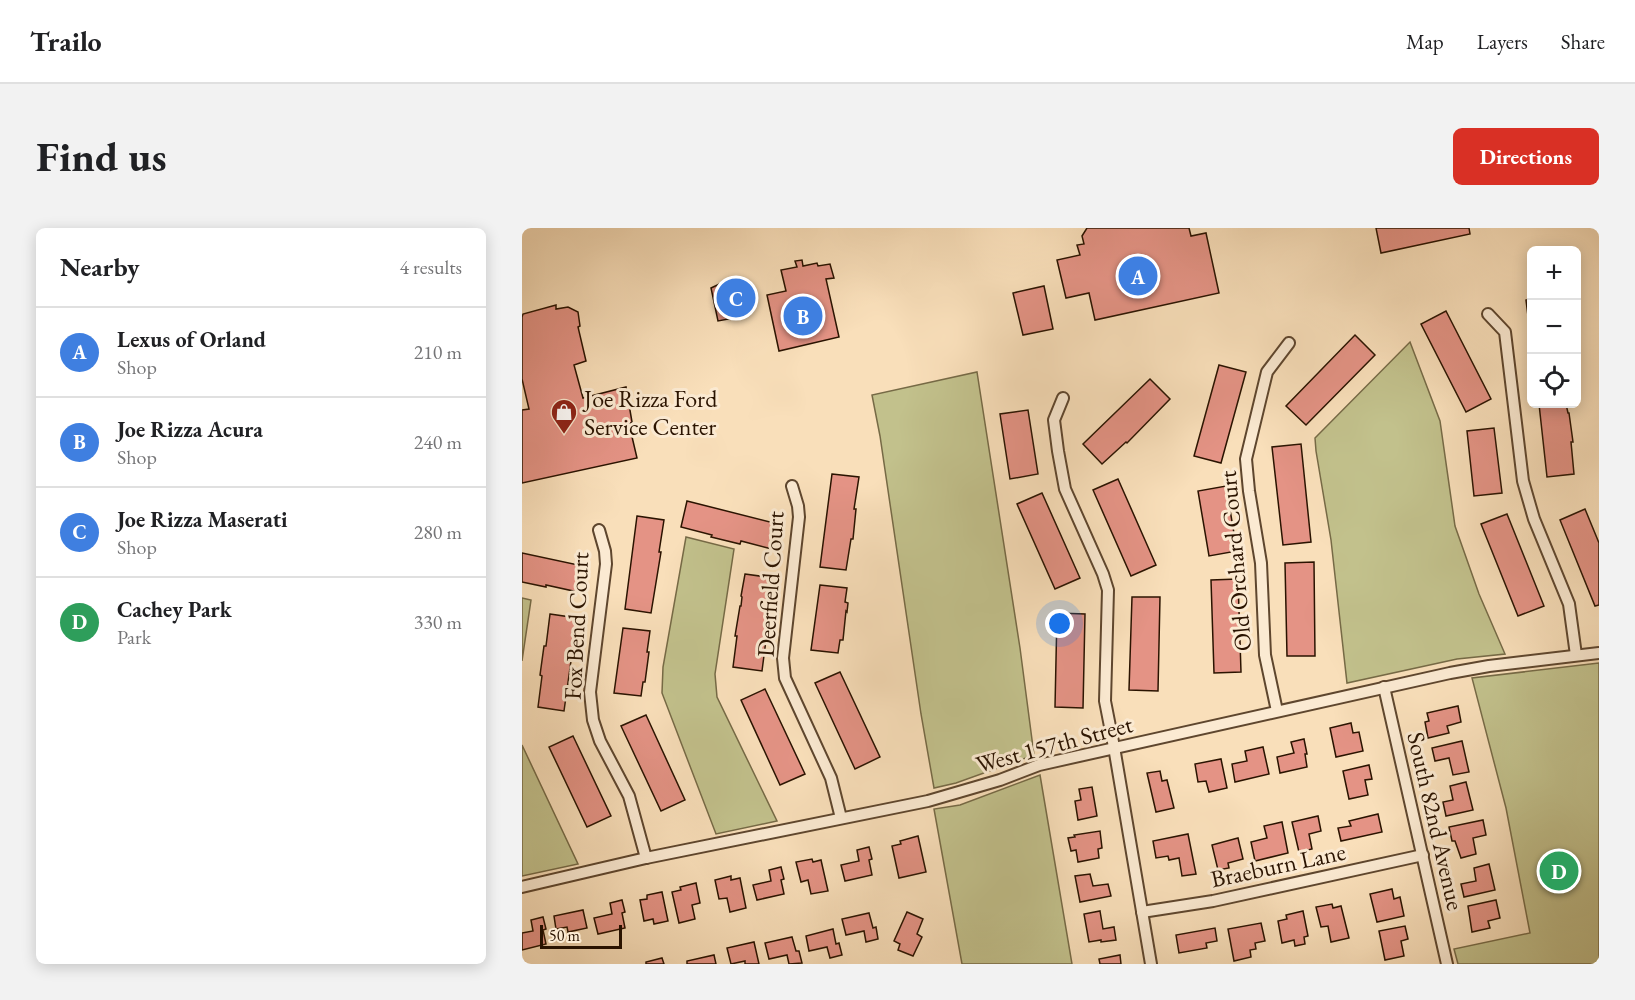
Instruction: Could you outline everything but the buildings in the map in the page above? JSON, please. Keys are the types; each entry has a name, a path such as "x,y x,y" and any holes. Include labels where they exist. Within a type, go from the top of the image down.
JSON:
{"street":[{"path":"1488,314 1505,332 1523,482 1534,519 1569,604 1575,656"},
{"name":"Old Orchard Court","path":"1277,711 1264,655 1262,563 1249,491 1246,459 1267,372 1288,343"},
{"path":"1063,398 1054,420 1065,489 1108,590 1106,700 1151,964"},
{"name":"Deerfield Court","path":"792,486 799,517 783,658 785,678 831,778 841,818"},
{"name":"Fox Bend Court","path":"598,530 605,551 606,564 590,692 593,720 600,741 629,796 645,858"},
{"name":"West 157th Street","path":"522,886 645,858 928,801 1000,780 1040,765 1384,687 1489,666 1599,653"},
{"name":"South 82nd Avenue","path":"1384,687 1447,964"},
{"name":"Braeburn Lane","path":"1142,912 1212,901 1423,855"}],"shaded area":[{"path":"1410,342 1440,421 1455,526 1479,594 1505,654 1457,659 1347,683 1331,540 1315,438"},
{"path":"977,372 1020,648 1034,755 956,783 934,788 872,395"},
{"path":"686,537 734,549 715,674 717,697 777,821 716,834 662,693 663,667"},
{"path":"522,598 531,600 522,661"},
{"path":"1599,663 1599,964 1458,964 1454,949 1530,933 1506,808 1472,678"},
{"path":"522,745 578,864 522,876"},
{"path":"1040,775 1072,964 962,964 934,809 960,805"}],"place":[{"name":"Lexus of Orland","path":"1138,276"},
{"name":"Joe Rizza Maserati","path":"736,298"},
{"name":"Joe Rizza Acura","path":"803,316"},
{"name":"Joe Rizza Ford Service Center","path":"564,435"},
{"name":"Cachey Park","path":"1559,871"}]}
